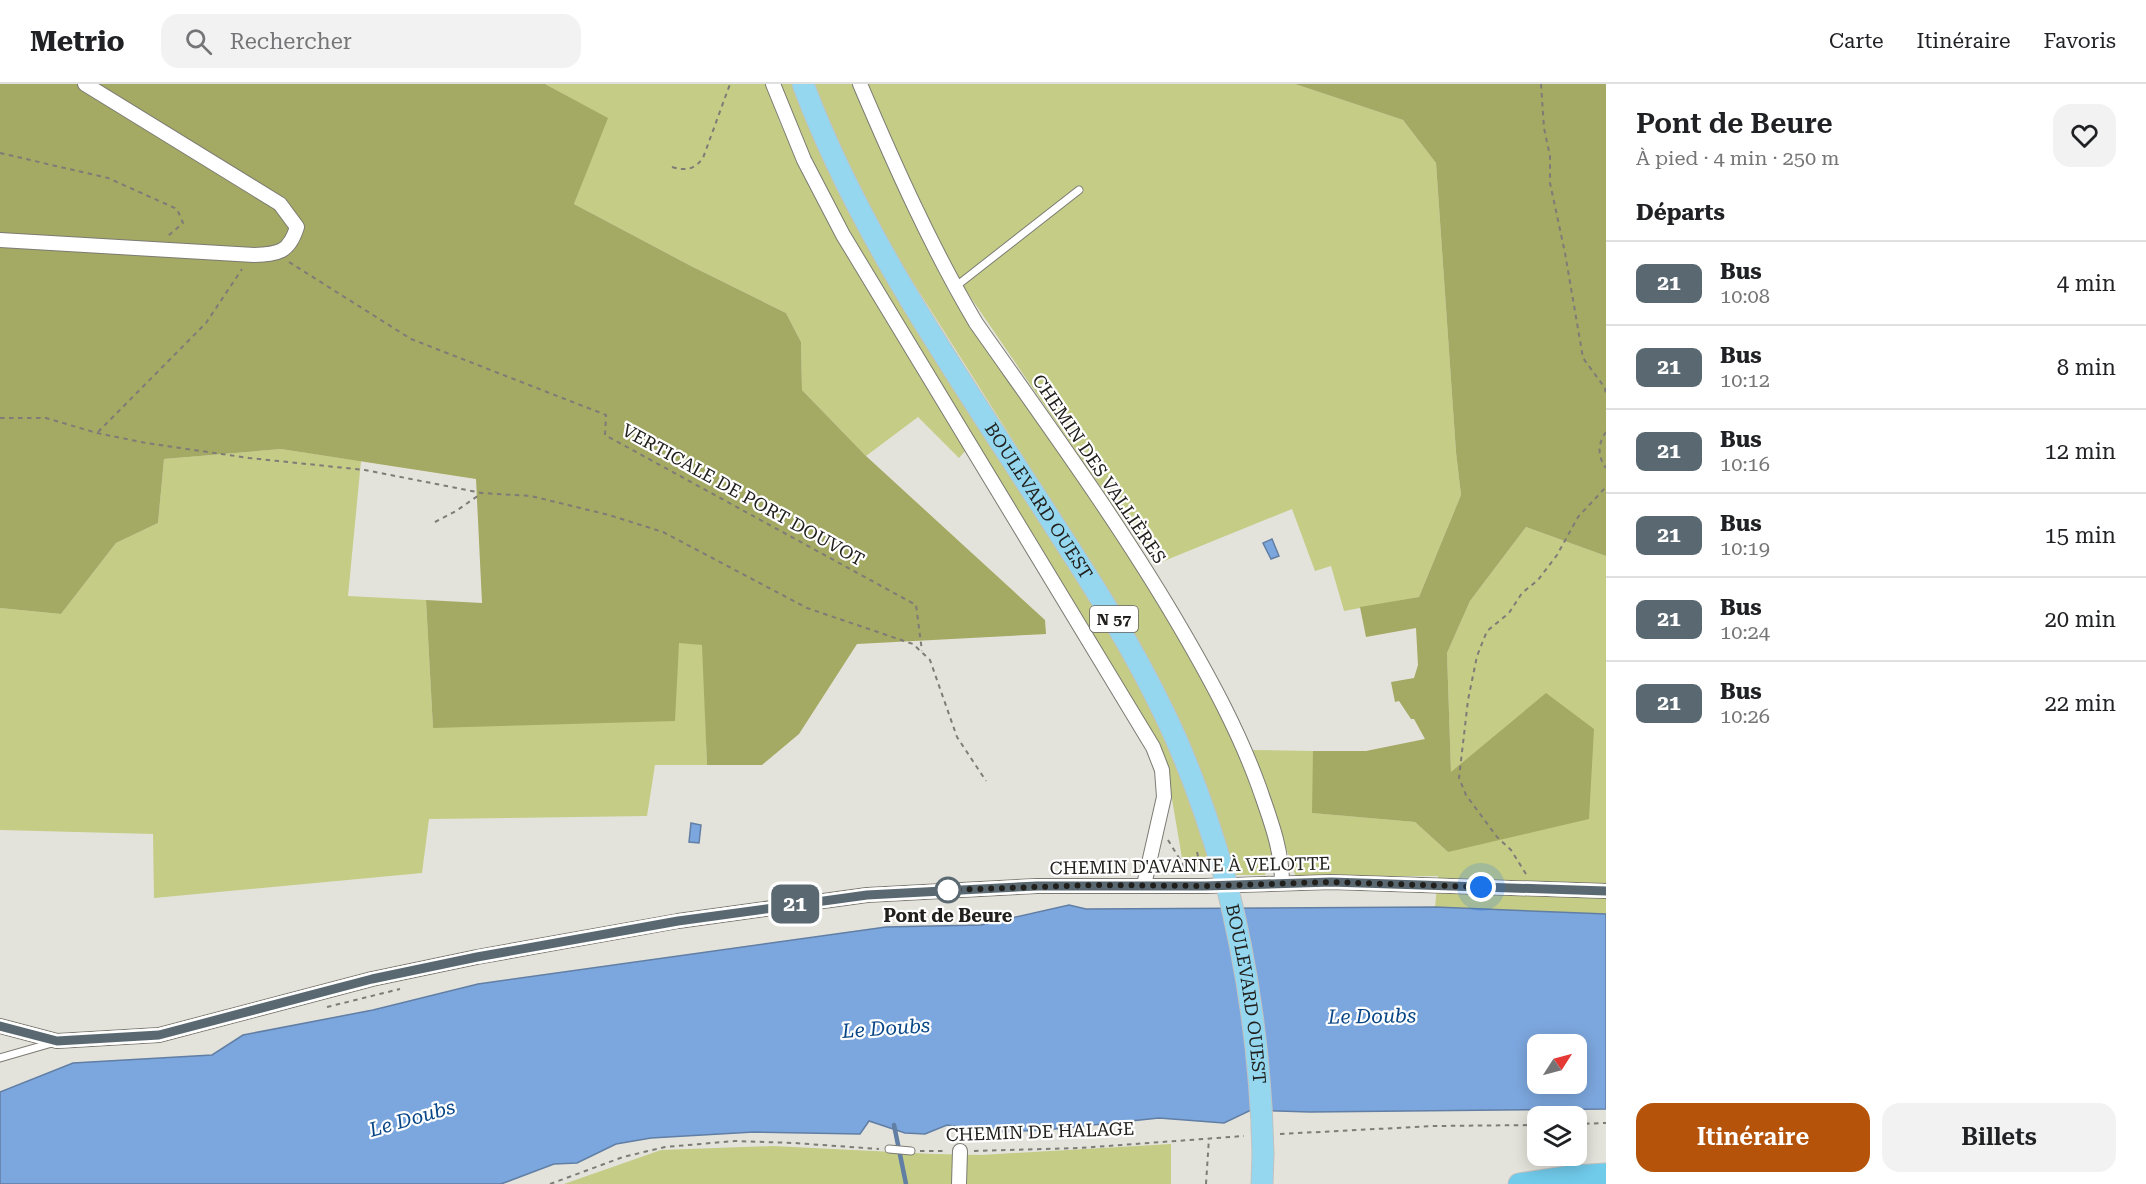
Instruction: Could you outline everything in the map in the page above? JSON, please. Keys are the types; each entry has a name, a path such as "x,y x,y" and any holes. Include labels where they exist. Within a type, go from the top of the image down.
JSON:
{"highway":[{"path":"1519,1184 1572,1176 1606,1174"}],"main road":[{"name":"BOULEVARD OUEST","path":"802,84 843,178 886,258 1099,595 1165,714 1196,789 1224,874 1243,958 1254,1024 1260,1083 1258,1145 1262,1184"}],"street":[{"path":"0,240 254,255 277,254 293,240 297,227 280,204 86,84"},
{"path":"773,84 804,160 843,235 1153,747 1160,764 1164,797 1160,823 1144,885"},
{"name":"CHEMIN DES VALLIÈRES","path":"860,84 911,201 976,323 1150,574 1215,687 1249,759 1275,833 1282,884"},
{"name":"CHEMIN D'AVANNE À VELOTTE","path":"0,1026 57,1041 159,1035 372,979 477,957 678,921 867,895 1048,886 1380,883 1606,891"},
{"path":"959,1184 960,1151"}],"lane":[{"path":"955,287 1079,190"},
{"path":"0,1058 57,1041"},
{"path":"889,1149 911,1151"}],"path":[{"path":"672,167 685,171 698,165 704,158 730,84"},
{"path":"1541,84 1544,128 1550,156 1550,183 1583,358 1605,388 1606,397"},
{"path":"0,153 108,178 177,209 183,223 150,250"},
{"name":"VERTICALE DE PORT DOUVOT","path":"277,254 411,339 606,415 605,435 916,604 922,651"},
{"path":"97,433 206,323 254,255"},
{"path":"0,418 46,418 97,433 146,443 249,458 365,470 482,493 531,496 609,515 663,532 807,608 913,644 930,660 957,737 986,781"},
{"path":"1606,432 1599,442 1602,462 1606,468"},
{"path":"1533,890 1511,849 1497,837 1466,795 1459,778 1468,700 1477,656 1487,631 1509,613 1522,593 1538,580 1557,555 1578,516 1606,487"},
{"path":"435,522 482,493"},
{"path":"1160,823 1179,861 1191,877 1205,886"},
{"path":"1204,849 1197,851 1205,886"},
{"path":"325,1007 401,988"},
{"path":"1587,1124 1606,1123"},
{"path":"1276,1135 1434,1126 1527,1125"},
{"path":"1206,1184 1209,1138"},
{"name":"CHEMIN DE HALAGE","path":"911,1151 1080,1148 1209,1138 1258,1145"},
{"path":"550,1184 623,1157 664,1147 735,1141 889,1149"}],"green space":[{"path":"0,84 545,84 608,118 574,204 786,313 801,342 802,390 866,456 1045,620 1046,634 857,644 799,734 762,765 707,765 702,645 679,643 675,721 433,728 426,600 482,603 476,479 281,449 164,459 158,523 116,543 61,614 0,608"},
{"path":"545,84 768,84 780,123 841,244 966,450 959,458 918,417 866,456 802,390 801,342 786,313 574,204 607,118"},
{"path":"778,84 792,84 836,188 882,273 1100,613 1139,683 1185,782 1215,876 1182,858 1166,764 824,191"},
{"path":"814,84 856,84 885,159 949,292 1142,574 1219,706 1261,808 1273,849 1265,875 1232,875 1120,610 899,260 857,184 821,105"},
{"path":"868,84 1295,84 1403,120 1436,163 1461,495 1419,597 1344,611 1331,566 1315,571 1292,509 1154,565 958,279 897,152"},
{"path":"1295,84 1606,84 1606,556 1526,527 1470,601 1447,653 1451,772 1546,693 1594,729 1589,819 1448,852 1415,822 1312,813 1313,751 1366,751 1425,739 1414,719 1411,719 1399,701 1395,702 1391,682 1414,678 1418,665 1416,628 1366,637 1360,607 1419,597 1461,495 1436,163 1403,120"},
{"path":"281,449 361,461 348,596 426,600 433,728 679,642 703,645 707,765 655,765 647,816 429,819 422,873 154,898 153,834 0,830 0,608 61,614 116,543 158,523 164,459"},
{"path":"1526,527 1606,556 1606,914 1435,907 1438,876 1296,877 1252,750 1313,751 1313,813 1415,822 1448,852 1451,773 1447,653 1470,601"},
{"path":"1171,1144 1171,1184 564,1184 661,1150 773,1146 981,1155"}],"water":[{"path":"1272,539 1279,556 1271,559 1263,543"},
{"path":"691,823 701,825 699,843 689,842"},
{"name":"Le Doubs","path":"1069,905 1086,909 1435,907 1606,914 1606,1109 1587,1109 1587,1106 1527,1106 1527,1110 1310,1112 1251,1110 1224,1123 1159,1118 1045,1130 994,1132 947,1125 925,1134 905,1133 869,1121 860,1134 754,1132 651,1138 616,1144 577,1163 554,1164 501,1184 0,1184 0,1092 73,1063 212,1055 243,1035 373,1010 478,984 886,927 981,925"}],"waterway":[{"path":"894,1125 906,1184"}],"bus line":[{"name":"21","path":"0,1026 57,1041 159,1035 372,979 477,957 678,921 867,895 1037,886 1205,886 1331,882 1606,891"}],"place":[{"name":"Pont de Beure","path":"948,890"}],"route":[{"path":"948,890 1037,886 1205,886 1331,882 1481,887"}]}
